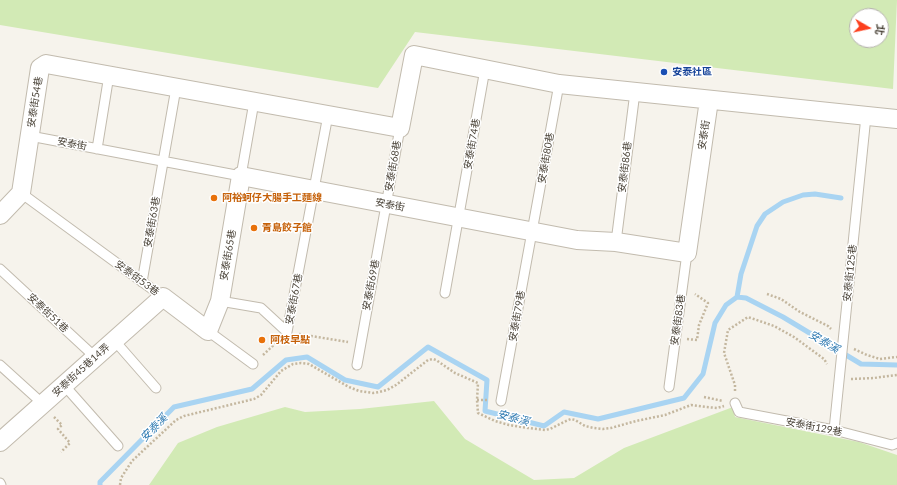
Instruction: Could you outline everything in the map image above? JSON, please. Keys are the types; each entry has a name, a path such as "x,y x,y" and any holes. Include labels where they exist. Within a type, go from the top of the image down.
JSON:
{"street":[{"path":"109,76 400,128 414,55 560,84 897,119"},
{"name":"安泰街54巷","path":"30,136 40,68 46,64 109,76"},
{"name":"安泰街","path":"241,176 577,240 616,242 688,253 709,100"},
{"path":"0,215 21,193 30,136"},
{"name":"安泰街65巷","path":"208,331 220,301 241,176"},
{"name":"安泰街45巷14弄","path":"0,442 163,297"},
{"name":"安泰街53巷","path":"163,297 208,331"}],"lane":[{"name":"安泰街74巷","path":"445,293 485,69"},
{"path":"98,149 109,76"},
{"name":"安泰街80巷","path":"532,232 560,84"},
{"name":"安泰街63巷","path":"142,282 176,88"},
{"name":"安泰街86巷","path":"616,242 635,92"},
{"path":"241,176 254,102"},
{"name":"安泰街67巷","path":"287,332 328,115"},
{"name":"安泰街125巷","path":"834,430 866,116"},
{"name":"安泰街68巷","path":"386,204 400,128"},
{"name":"安泰街","path":"30,136 241,176"},
{"name":"安泰街53巷","path":"21,193 163,297"},
{"name":"安泰街69巷","path":"356,365 386,204"},
{"name":"安泰街79巷","path":"501,401 532,232"},
{"name":"安泰街83巷","path":"669,387 688,253"},
{"name":"安泰街51巷","path":"0,269 95,357"},
{"name":"安泰街67巷","path":"220,301 261,308 287,332"},
{"name":"安泰街53巷","path":"208,331 253,364"},
{"path":"114,340 156,388"},
{"path":"0,365 43,404"},
{"path":"64,385 118,446"},
{"name":"安泰街129巷","path":"735,403 739,412 834,430 892,445 897,443"}],"path":[{"path":"683,286 708,303 699,325 697,340"},
{"path":"767,294 781,299"},
{"path":"253,364 287,332 360,344"},
{"path":"704,397 735,403"},
{"path":"477,400 491,400"},
{"path":"43,404 62,425 58,429 70,443 61,452"}],"green space":[{"path":"0,0 897,0 893,89 415,32 378,88 0,25"},
{"path":"434,401 465,439 534,480 574,478 624,448 733,407 735,417 859,442 897,455 897,485 149,485 178,443 217,427 285,407 305,412 360,409"}],"waterway":[{"path":"737,297 741,274 757,226 765,214 783,202 803,195 815,194 841,198"},
{"name":"安泰溪","path":"100,485 100,482 174,407 252,389 286,360 307,357 345,380 378,387 428,347 487,380 485,411 544,426 564,412 598,419 684,398 703,374 715,323 726,305 737,297 746,298 783,317 861,364 897,365"}],"place":[{"name":"安泰社區","path":"664,72"},
{"name":"阿裕蚵仔大腸手工麵線","path":"214,198"},
{"name":"青島餃子館","path":"254,228"},
{"name":"阿枝早點","path":"262,340"}]}
